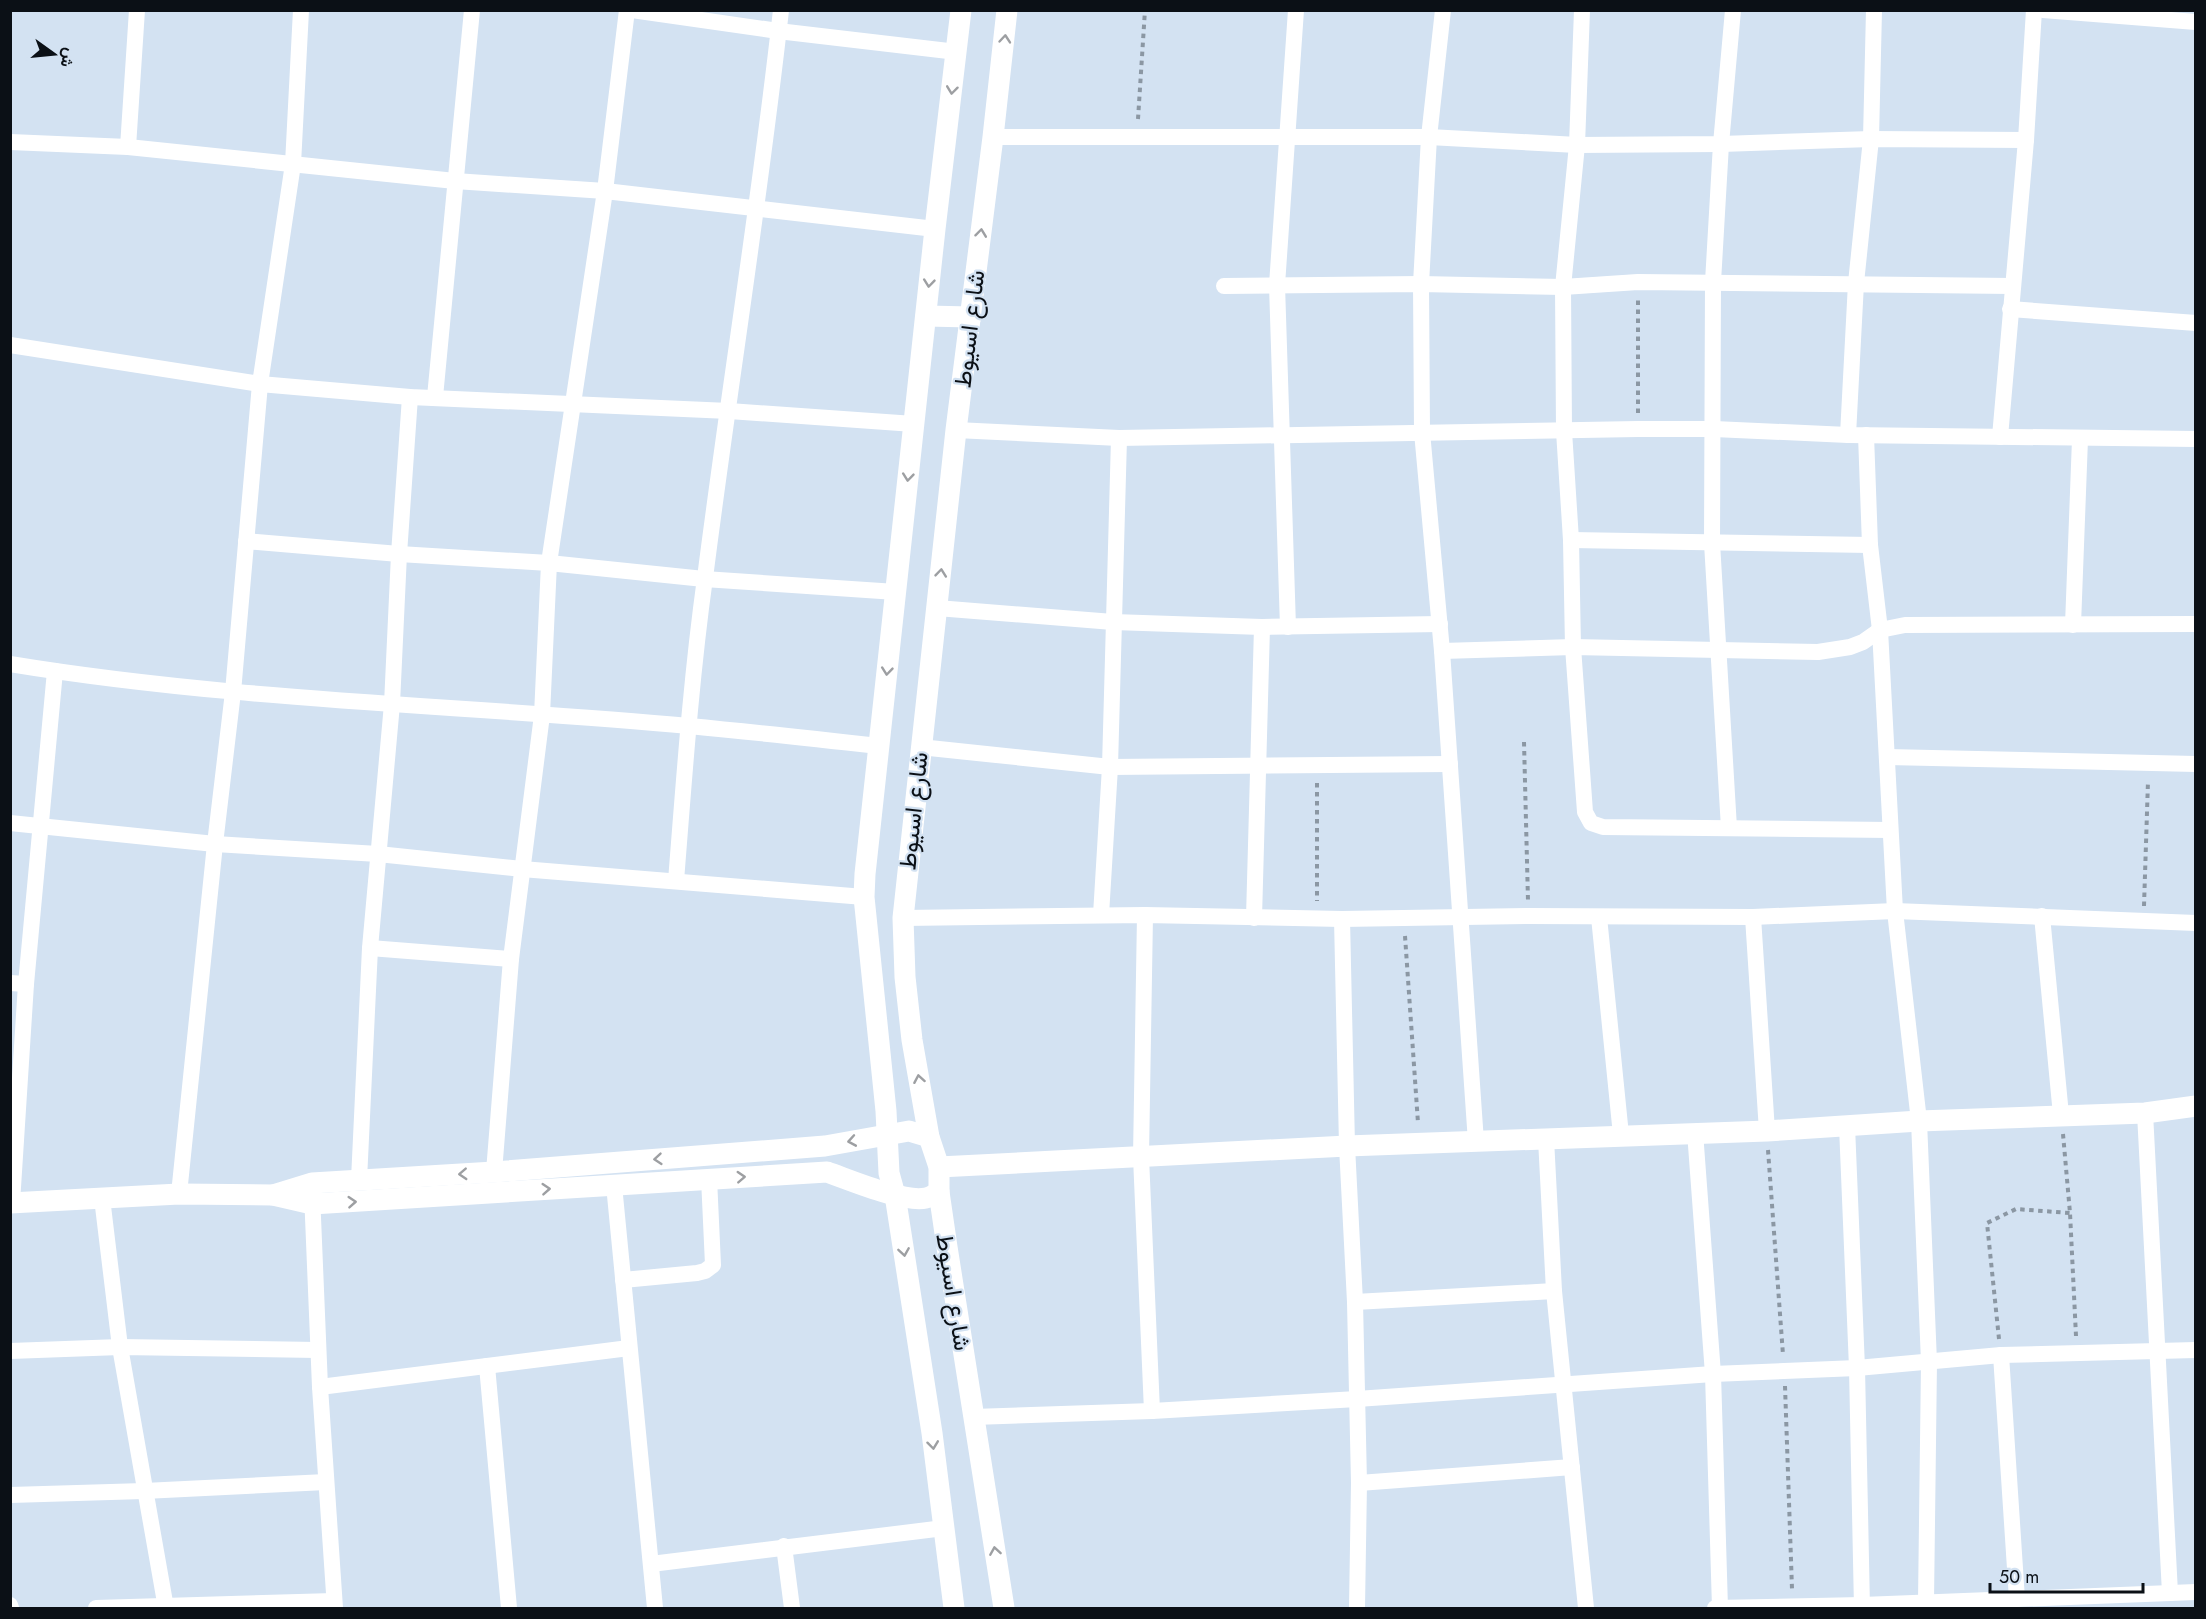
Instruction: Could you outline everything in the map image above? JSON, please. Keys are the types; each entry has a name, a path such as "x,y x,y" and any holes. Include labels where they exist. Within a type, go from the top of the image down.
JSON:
{"street":[{"path":"128,147 136,10"},
{"path":"179,1194 233,692 260,384 293,165 301,10"},
{"path":"435,398 472,10"},
{"path":"494,1172 511,960 542,715 549,562 605,191 627,10"},
{"path":"632,10 778,31 957,52"},
{"path":"676,881 689,726 705,579 781,10"},
{"name":"شارع اسيوط","path":"954,1608 896,1195 889,1173 864,897 935,229 961,10"},
{"name":"شارع اسيوط","path":"1004,1608 939,1192 939,1167 930,1137 912,1040 905,977 903,918 956,430 1007,10"},
{"path":"1288,627 1277,285 1296,10"},
{"path":"1443,10 1429,137 1421,284 1422,432 1440,624 1476,1142"},
{"path":"1582,10 1576,145 1563,286 1564,431 1571,540 1573,647 1585,812 1591,823 1604,827 1890,830"},
{"path":"1729,828 1712,543 1713,282 1721,144 1733,10"},
{"path":"1848,435 1856,283 1871,139 1874,10"},
{"path":"2000,437 2026,140 2034,10"},
{"path":"2043,10 2093,12 2196,22"},
{"path":"993,137 1429,137 1576,145 1721,144 1871,139 2026,140"},
{"path":"10,142 128,147 455,181 605,191 935,229"},
{"path":"1224,286 1421,284 1563,286 1638,282 1713,282 2013,286"},
{"path":"2010,309 2196,323"},
{"path":"926,316 971,317"},
{"path":"10,345 260,384 410,397 729,411 914,424"},
{"path":"359,1180 370,948 392,704 410,397"},
{"path":"956,430 1119,438 1714,429 1848,435 2196,439"},
{"path":"1866,435 1870,545 1880,630 1895,911 1919,1121 1929,1362 1926,1602"},
{"path":"1101,915 1110,768 1119,438"},
{"path":"2073,625 2080,439"},
{"path":"1571,540 1870,545"},
{"path":"246,541 399,554 549,562 705,579 896,592"},
{"path":"937,608 1113,622 1262,627 1440,624"},
{"path":"1442,651 1573,647 1833,651 1863,642 1880,630 1905,625 2196,624"},
{"path":"1254,918 1262,627"},
{"path":"10,664 233,692 689,726 879,746"},
{"path":"55,671 41,826 18,983 11,1203 179,1194 273,1195 312,1204 827,1172 896,1195 926,1198 939,1192"},
{"path":"920,747 1110,768 1450,764"},
{"path":"1887,757 2196,764"},
{"path":"10,823 215,844 378,854 522,869 864,897"},
{"path":"903,918 1101,915 1342,919 1528,916 1753,917 1895,911 2196,923"},
{"path":"1145,915 1141,1157 1152,1411"},
{"path":"2042,916 2061,1115"},
{"path":"1599,917 1622,1135"},
{"path":"1753,917 1767,1131"},
{"path":"1342,919 1347,1146 1355,1302 1359,1483 1357,1608"},
{"path":"370,948 511,960"},
{"path":"939,1167 1347,1146 1767,1131 1919,1121 2145,1113 2196,1106"},
{"path":"2145,1113 2170,1593"},
{"path":"1847,1126 1857,1368 1862,1607"},
{"path":"273,1195 312,1183 494,1172 825,1146 909,1131 930,1137"},
{"path":"1695,1132 1713,1374 1720,1608"},
{"path":"1546,1139 1554,1291 1586,1608"},
{"path":"825,1146 827,1172"},
{"path":"622,1280 697,1273 713,1265 709,1178"},
{"path":"96,1608 334,1605 318,1350 312,1183"},
{"path":"614,1185 655,1608"},
{"path":"102,1198 120,1347 166,1607"},
{"path":"1355,1302 1554,1291"},
{"path":"10,1351 120,1347 318,1350"},
{"path":"320,1387 629,1348"},
{"path":"974,1417 1152,1411 1357,1399 1713,1374 1857,1368 2001,1355 2196,1350"},
{"path":"2001,1355 2017,1599"},
{"path":"487,1366 509,1608"},
{"path":"1359,1483 1572,1467"},
{"path":"10,1495 326,1482"},
{"path":"651,1564 944,1528"},
{"path":"784,1546 792,1608"},
{"path":"1715,1608 1862,1607 2017,1599 2135,1601 2170,1593 2196,1592"}],"path":[{"path":"1137,138 1145,10"},
{"path":"1638,282 1638,429"},
{"path":"1524,742 1528,916"},
{"path":"2144,920 2149,762"},
{"path":"1317,767 1317,918"},
{"path":"1403,918 1419,1145"},
{"path":"2061,1115 2070,1212 2077,1352"},
{"path":"2001,1355 1987,1222 2016,1209 2070,1212"}]}
